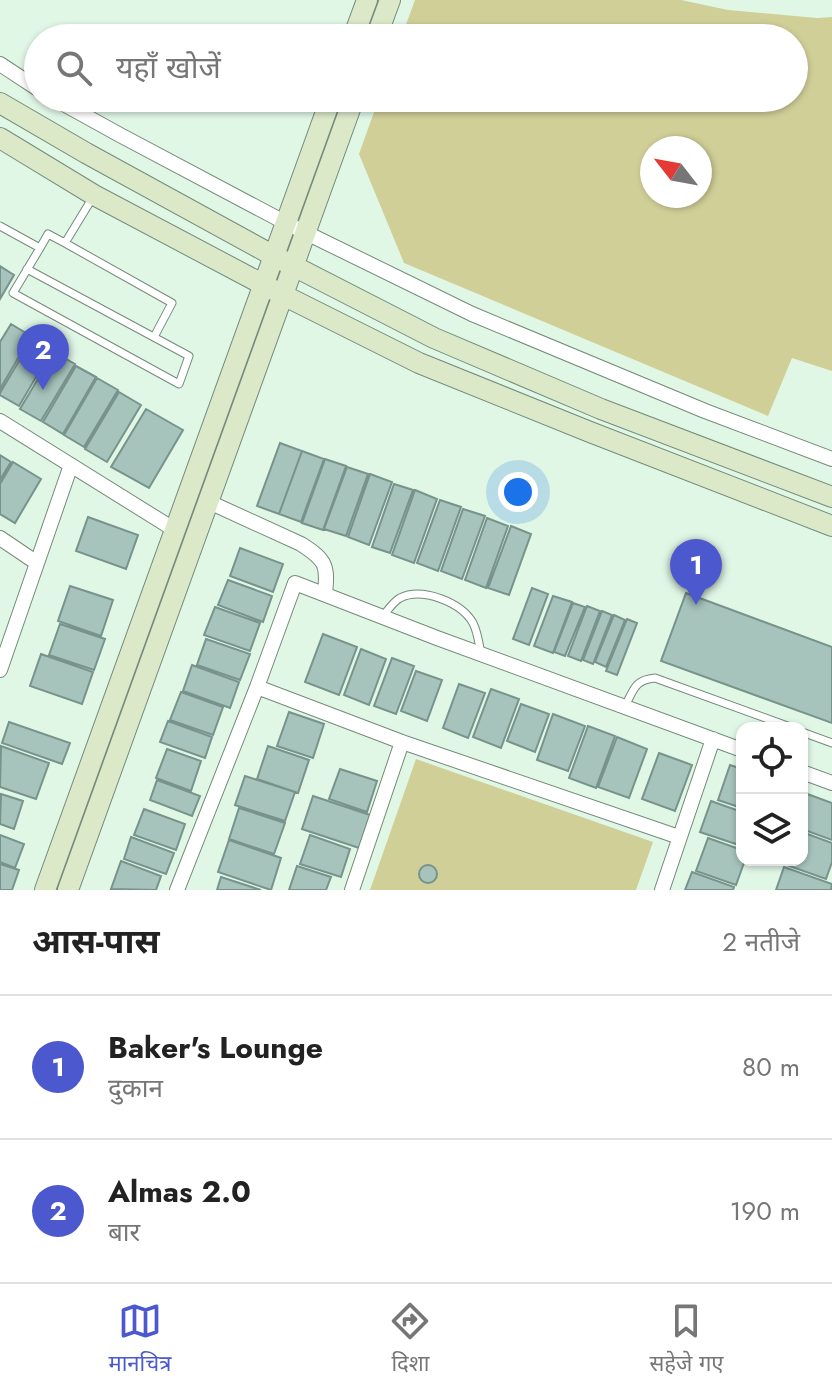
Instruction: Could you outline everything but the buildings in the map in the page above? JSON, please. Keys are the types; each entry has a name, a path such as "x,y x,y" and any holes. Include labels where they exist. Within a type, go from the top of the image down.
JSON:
{"street":[{"path":"358,24 366,3 387,7"},
{"path":"0,64 24,80"},
{"path":"0,103 274,256 434,338 601,409 832,497"},
{"path":"78,112 286,223 472,314 705,411 832,459"},
{"path":"45,890 326,112"},
{"path":"68,890 349,112"},
{"path":"0,138 94,195 419,363 832,526"},
{"path":"0,421 175,530"},
{"path":"0,670 71,465"},
{"path":"209,502 315,553 324,562 327,580 325,594"},
{"path":"0,538 37,563"},
{"path":"177,890 295,583 736,748"},
{"path":"257,687 402,742 679,837"},
{"path":"662,890 713,739"},
{"path":"352,890 402,742"},
{"path":"808,774 832,783"}],"lane":[{"path":"65,243 94,195"},
{"path":"0,226 40,248"},
{"path":"27,269 189,356 179,384 13,293 27,269 40,248 48,234 172,303 154,337"},
{"path":"383,616 392,604 415,594 443,600 464,612 472,622 481,654"},
{"path":"625,706 636,684 655,678 776,722"},
{"path":"808,734 832,743"}],"shaded area":[{"path":"415,0 681,0 728,10 832,17 832,371 792,358 768,416 404,263 359,154 374,112 808,112 808,24 406,24"},
{"path":"416,759 653,842 636,890 370,890"}],"place":[{"name":"Almas 2.0","path":"43,390"},
{"name":"Baker's Lounge","path":"696,605"}]}
